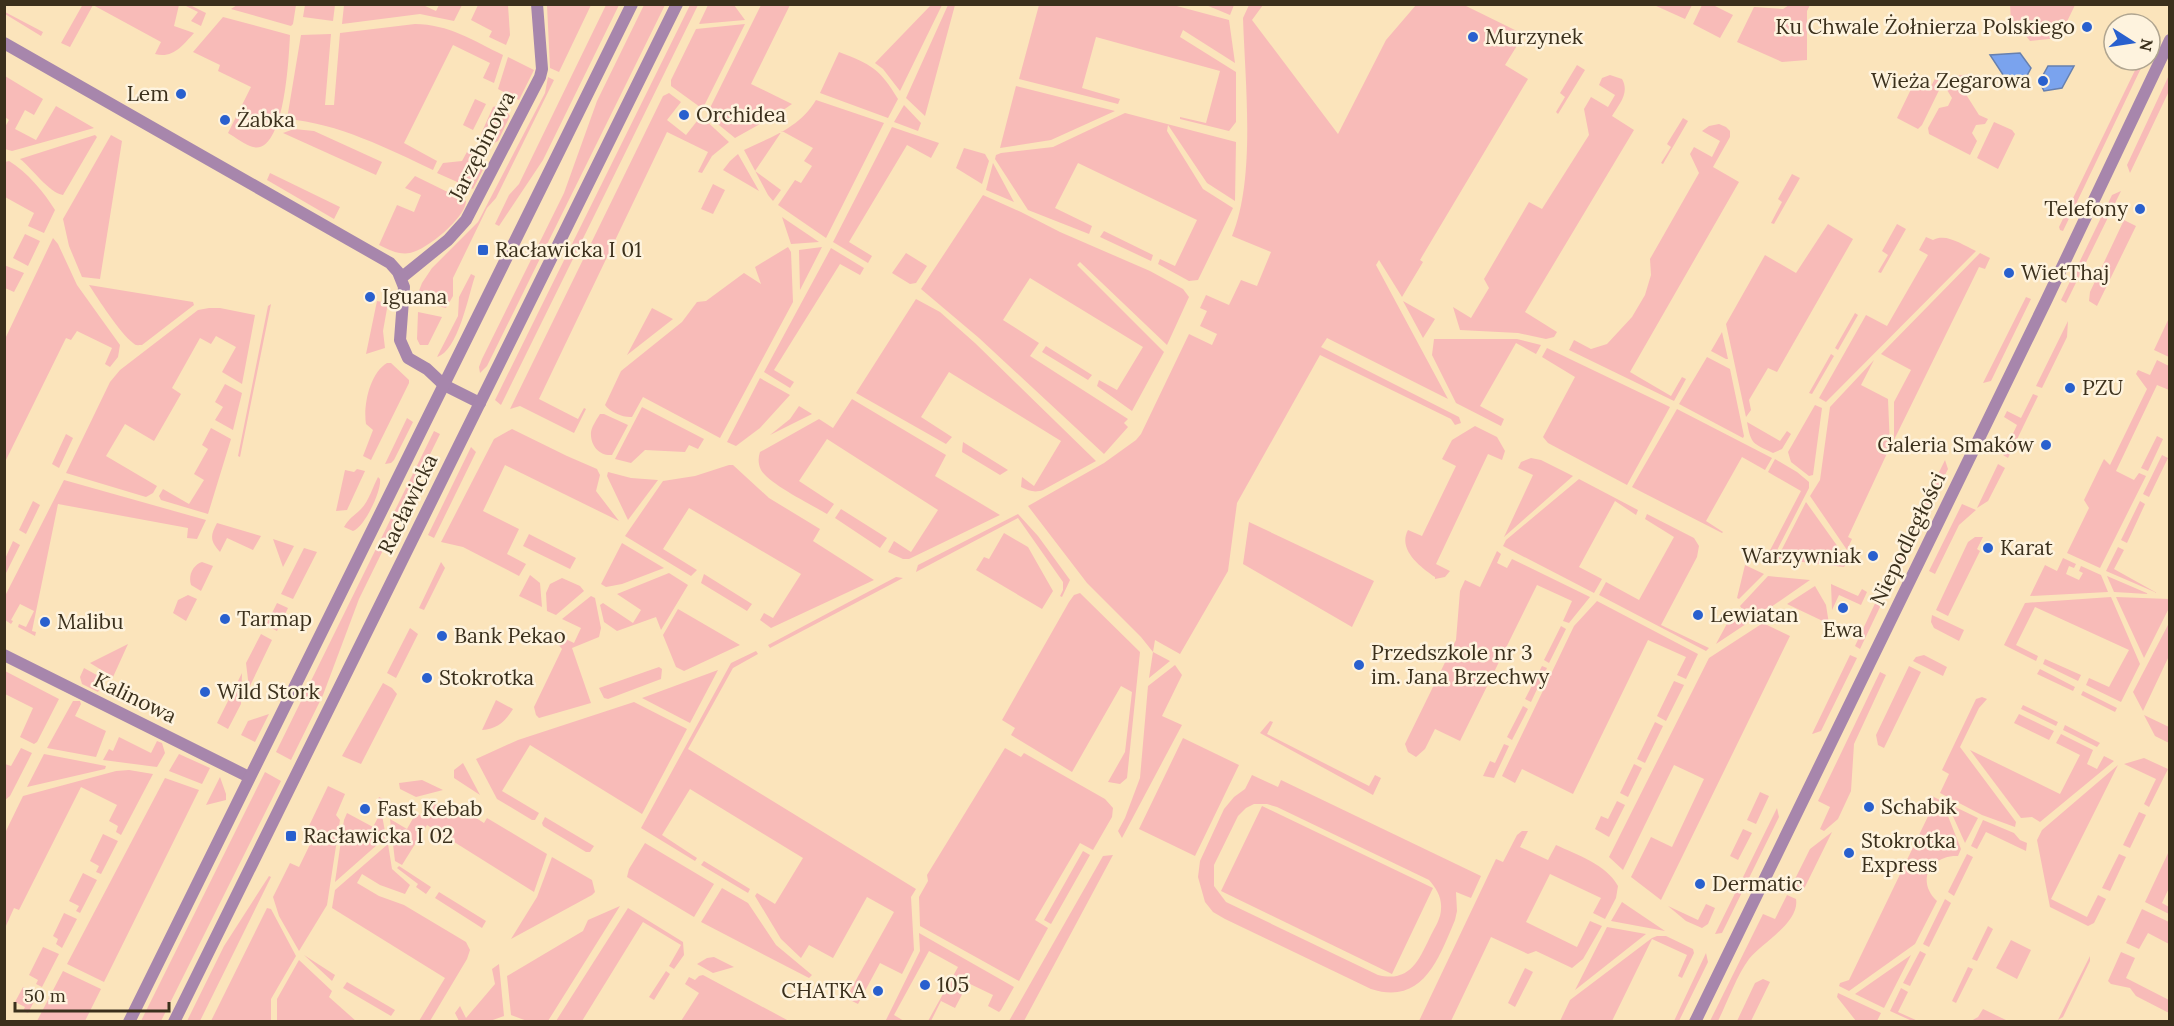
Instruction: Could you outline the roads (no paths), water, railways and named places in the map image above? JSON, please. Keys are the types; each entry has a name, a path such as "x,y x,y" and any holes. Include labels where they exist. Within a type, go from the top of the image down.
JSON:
{"street":[{"name":"Jarzębinowa","path":"401,278 448,240 466,220 540,77 542,69 537,4"},
{"name":"Racławicka","path":"129,1022 632,4"},
{"name":"Racławicka","path":"174,1022 677,4"},
{"name":"Niepodległości","path":"1695,1022 2046,301 2169,40"},
{"path":"4,43 390,263 401,278 404,295 400,340 403,350 414,363 427,369 444,385 480,403"},
{"name":"Kalinowa","path":"4,655 249,777"}],"water":[{"path":"2020,53 2031,68 2022,85 2011,87 1990,55"},
{"path":"2048,66 2074,66 2062,88 2044,91 2040,83 2043,84 2046,80 2042,77"}],"place":[{"name":"Ku Chwale Żołnierza Polskiego","path":"2087,27"},
{"name":"Murzynek","path":"1473,37"},
{"name":"Wieża Zegarowa","path":"2043,81"},
{"name":"Lem","path":"181,94"},
{"name":"Orchidea","path":"684,115"},
{"name":"Żabka","path":"225,120"},
{"name":"Telefony","path":"2140,209"},
{"name":"Racławicka I 01","path":"483,250"},
{"name":"WietThaj","path":"2009,273"},
{"name":"Iguana","path":"370,297"},
{"name":"PZU","path":"2070,388"},
{"name":"Galeria Smaków","path":"2046,445"},
{"name":"Karat","path":"1988,548"},
{"name":"Warzywniak","path":"1873,556"},
{"name":"Ewa","path":"1843,608"},
{"name":"Lewiatan","path":"1698,615"},
{"name":"Tarmap","path":"225,619"},
{"name":"Malibu","path":"45,622"},
{"name":"Bank Pekao","path":"442,636"},
{"name":"Przedszkole nr 3 im. Jana Brzechwy","path":"1359,665"},
{"name":"Stokrotka","path":"427,678"},
{"name":"Wild Stork","path":"205,692"},
{"name":"Schabik","path":"1869,807"},
{"name":"Fast Kebab","path":"365,809"},
{"name":"Racławicka I 02","path":"291,836"},
{"name":"Stokrotka Express","path":"1849,853"},
{"name":"Dermatic","path":"1700,884"},
{"name":"105","path":"925,985"},
{"name":"CHATKA","path":"878,991"}]}
